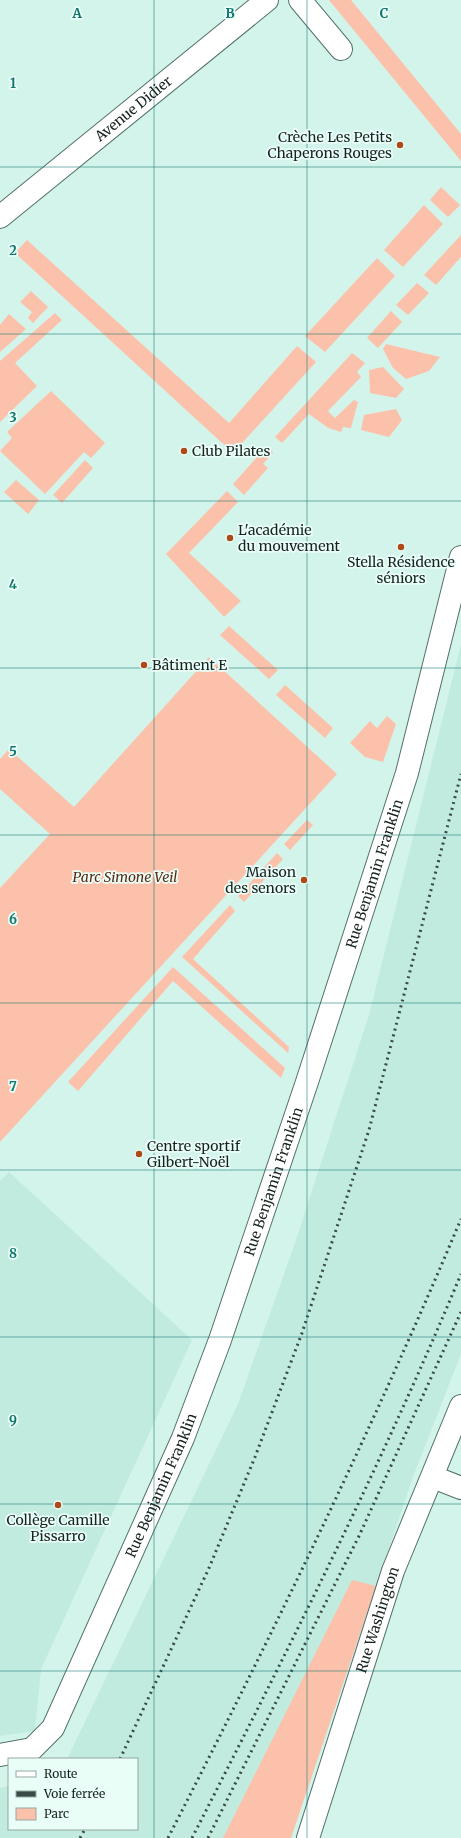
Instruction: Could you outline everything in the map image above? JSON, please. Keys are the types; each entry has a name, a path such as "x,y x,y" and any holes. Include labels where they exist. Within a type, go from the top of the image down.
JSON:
{"street":[{"name":"Avenue Didier","path":"0,217 267,0"},
{"path":"300,0 341,49"},
{"name":"Rue Benjamin Franklin","path":"0,1755 32,1749 53,1728 182,1438 220,1340 259,1229 407,773 461,557"},
{"name":"Rue Washington","path":"308,1838 393,1571 461,1406"},
{"path":"433,1477 461,1488"}],"shaded area":[{"path":"461,644 461,1354 413,1477 291,1838 0,1838 0,1788 8,1786 8,1830 138,1830 138,1758 67,1758 238,1404 295,1243 369,1015"},
{"name":"Collège Camille Pissarro","path":"9,1172 192,1340 41,1669 35,1731 0,1736 0,1181"}],"green space":[{"path":"329,0 351,0 461,134 461,161"},
{"path":"441,187 460,205 448,217 430,200"},
{"path":"424,205 443,224 403,267 384,250"},
{"path":"461,235 461,257 436,285 424,275"},
{"path":"27,240 229,423 297,346 316,362 233,453 15,253"},
{"path":"377,258 395,276 325,352 305,336"},
{"path":"417,283 429,293 408,315 396,305"},
{"path":"31,291 48,307 33,323 28,318 32,312 20,302"},
{"path":"391,311 402,322 378,348 367,338"},
{"path":"55,313 62,320 15,363 37,386 0,422 0,361"},
{"path":"9,314 26,329 0,352 0,325"},
{"path":"386,344 440,357 429,371 406,379 393,368 383,349"},
{"path":"352,353 365,363 357,372 361,377 328,411 335,418 354,400 358,402 351,428 343,427 341,432 328,428 309,414 282,443 275,437"},
{"path":"383,367 404,389 396,398 370,393 369,370"},
{"path":"51,391 105,443 91,458 84,452 45,494 0,451 12,438 7,432"},
{"path":"396,409 402,420 389,437 361,430 364,415"},
{"path":"267,446 273,453 263,464 268,468 244,495 233,484"},
{"path":"85,460 93,468 62,503 53,495"},
{"path":"16,480 39,500 28,514 4,492"},
{"path":"227,491 238,502 189,553 241,601 224,617 166,554"},
{"path":"229,626 278,670 269,679 220,635"},
{"name":"Parc Simone Veil","path":"209,657 337,774 0,1142 0,888 50,834 0,789 0,759 9,749 74,807"},
{"path":"285,685 333,728 325,738 276,695"},
{"path":"387,716 396,724 383,762 365,757 350,743 370,721 377,728"},
{"path":"307,820 313,825 290,850 284,844"},
{"path":"277,853 283,859 244,902 238,896"},
{"path":"230,905 235,911 193,959 289,1047 288,1053 182,957"},
{"path":"173,967 285,1068 281,1078 173,981 78,1091 68,1082"},
{"path":"352,1580 376,1586 291,1838 223,1838"}],"railway":[{"path":"120,1758 209,1568 255,1457 302,1333 369,1130 461,774"},
{"path":"168,1838 283,1609 357,1454 461,1219"},
{"path":"192,1838 298,1628 366,1488 399,1417 461,1274"},
{"path":"208,1838 359,1536 461,1312"},
{"path":"80,1838 84,1830"}],"place":[{"name":"Crèche Les Petits Chaperons Rouges","path":"400,145"},
{"name":"Club Pilates","path":"184,451"},
{"name":"L'académie du mouvement","path":"230,538"},
{"name":"Stella Résidence séniors","path":"401,547"},
{"name":"Bâtiment E","path":"144,665"},
{"name":"Maison des senors","path":"304,880"},
{"name":"Centre sportif Gilbert-Noël","path":"139,1154"},
{"name":"Collège Camille Pissarro","path":"58,1505"}]}
